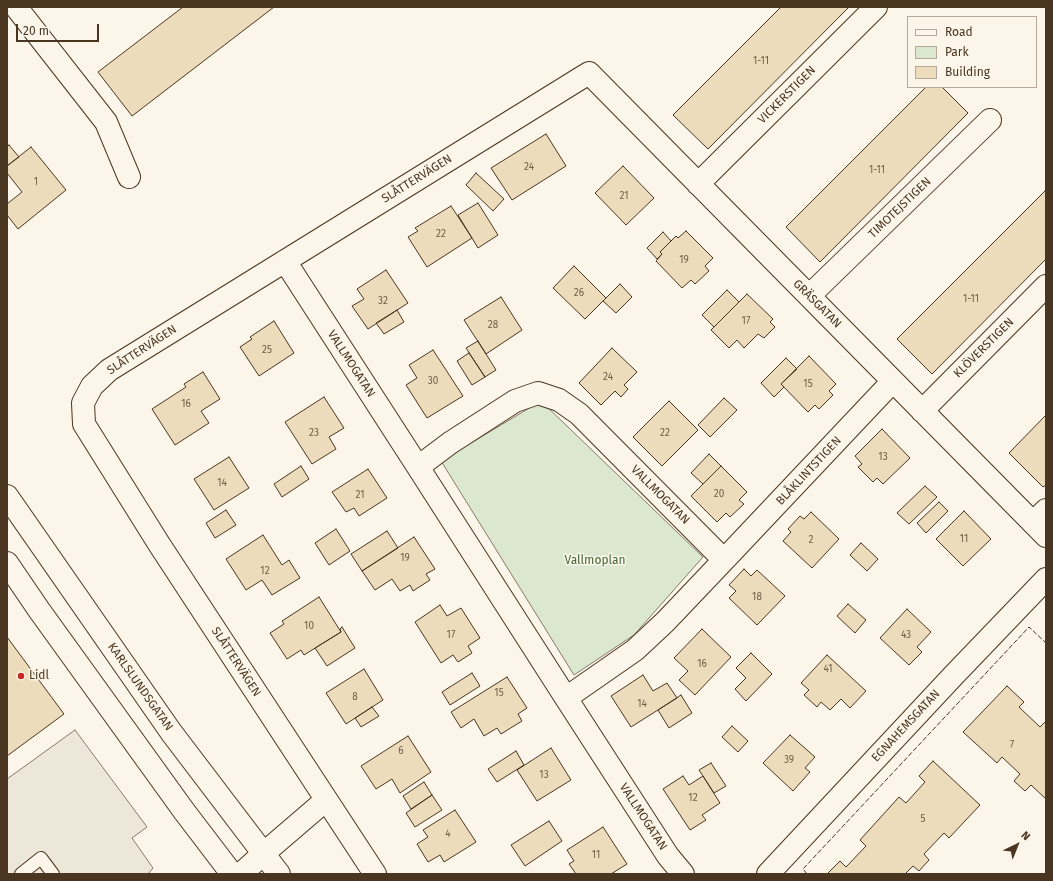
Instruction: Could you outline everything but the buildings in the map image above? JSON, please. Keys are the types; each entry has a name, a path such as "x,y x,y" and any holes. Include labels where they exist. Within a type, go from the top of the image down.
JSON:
{"street":[{"path":"16,7 106,122 129,177"},
{"name":"VICKERSTIGEN","path":"698,184 876,7"},
{"name":"GRÄSGATAN","path":"589,72 922,410 1042,523"},
{"name":"SLÅTTERVÄGEN","path":"375,874 159,544 84,424 83,402 92,386 109,370 589,72"},
{"name":"TIMOTEJSTIGEN","path":"809,296 990,120"},
{"name":"VALLMOGATAN","path":"285,261 668,856 683,874"},
{"name":"KLÖVERSTIGEN","path":"922,410 1046,286"},
{"name":"BLÅKLINTSTIGEN","path":"724,560 893,381"},
{"name":"VALLMOGATAN","path":"418,466 450,443 515,401 538,393 559,400 579,414 724,560"},
{"name":"KARLSLUNDSGATAN","path":"7,496 171,732 279,874"},
{"path":"566,698 636,650 724,560"},
{"path":"7,563 39,610 184,811 232,874"},
{"name":"EGNAHEMSGATAN","path":"768,874 952,676 1046,579"},
{"path":"241,874 326,800"}],"lane":[{"path":"21,874 41,858 53,874"}],"green space":[{"name":"Vallmoplan","path":"541,401 703,557 634,635 574,675 441,461"}],"shaded area":[{"path":"75,730 147,827 132,838 153,868 148,874 7,874 7,779"}],"fence":[{"path":"807,874 803,869 1029,627 1046,643"}],"place":[{"name":"Lidl","path":"21,676"}]}
